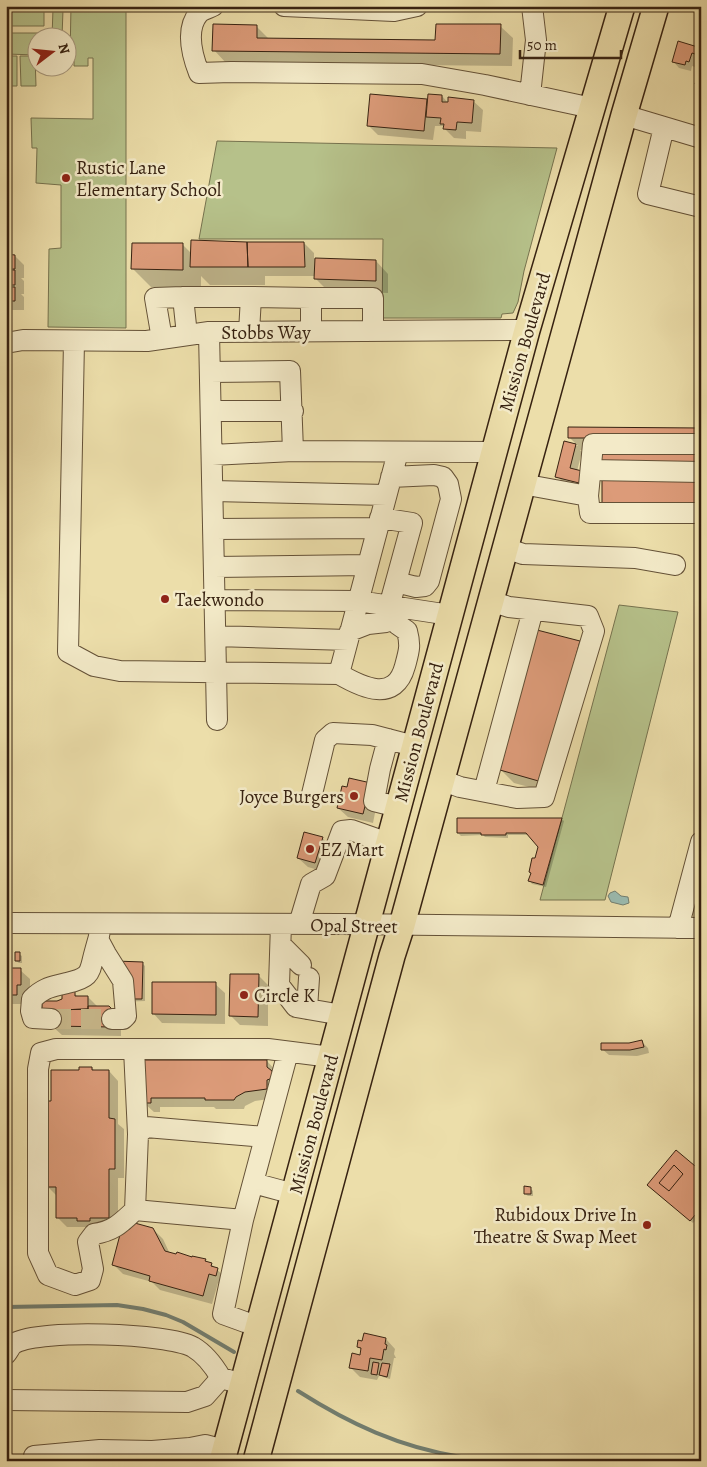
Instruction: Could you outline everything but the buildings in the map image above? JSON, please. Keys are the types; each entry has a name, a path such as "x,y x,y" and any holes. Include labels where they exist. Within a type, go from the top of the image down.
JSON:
{"main road":[{"name":"Mission Boulevard","path":"223,1455 232,1381 258,1325 527,330 622,6"},
{"name":"Mission Boulevard","path":"256,1461 392,956 656,6"}],"street":[{"path":"213,6 200,12 191,28 192,57 199,73 422,74 592,108"},
{"path":"284,6 394,11 416,6"},
{"path":"530,95 536,40 532,6"},
{"path":"624,116 701,138"},
{"path":"664,127 648,194 701,207"},
{"path":"182,296 187,335"},
{"path":"162,339 155,298 182,296 373,298 373,331"},
{"path":"249,332 251,297"},
{"path":"311,298 311,331"},
{"name":"Stobbs Way","path":"6,343 22,340 147,341 209,332 527,330"},
{"path":"209,332 218,720"},
{"path":"74,340 68,652 94,666 120,670 339,674 358,685 384,690 396,685 403,674 411,645 407,631 391,617 358,601 215,600"},
{"path":"210,372 290,371 293,411 293,452"},
{"path":"211,411 293,411"},
{"path":"701,444 593,444 588,496 590,513 701,513"},
{"path":"212,455 293,452 494,452"},
{"path":"339,674 398,452"},
{"path":"590,470 701,472"},
{"path":"213,491 389,486 434,475 443,477 448,484 451,499 429,581 425,586 416,587 396,582"},
{"path":"522,484 588,496"},
{"path":"214,529 412,522 396,582 391,617"},
{"path":"505,548 523,554 635,558 675,565"},
{"path":"214,567 368,565"},
{"path":"441,780 460,787 518,798 544,797 594,631 588,616 508,607 490,601"},
{"path":"484,792 533,610"},
{"path":"216,636 349,636 368,624 391,617 450,615"},
{"path":"312,794 325,740 333,733 372,735 414,746"},
{"path":"388,739 374,801 398,807"},
{"path":"342,1015 296,1007 280,985 280,945 311,884 325,876 342,831 351,830 388,843"},
{"path":"678,928 701,842"},
{"name":"Opal Street","path":"6,923 100,932 290,924 701,928"},
{"path":"51,1019 33,1018 30,1011 32,999 39,992 52,986 67,984 83,978 92,969 100,932"},
{"path":"100,932 106,954 124,981 126,1016 123,1019 112,1019"},
{"path":"280,945 302,974 307,1010"},
{"path":"134,1050 138,1134 135,1210 115,1228 94,1234 88,1242 93,1269 90,1280 75,1285 48,1275 38,1253 38,1068 41,1054 56,1050 268,1049 331,1057"},
{"path":"258,1325 223,1314 243,1220 288,1052"},
{"path":"138,1134 146,1127 266,1136"},
{"path":"253,1183 294,1194"},
{"path":"135,1210 243,1220"},
{"path":"6,1354 14,1343 28,1338 49,1335 145,1337 172,1340 194,1347 232,1381 205,1396 188,1402 6,1400"},
{"path":"35,1461 34,1456 100,1450 184,1454 205,1446 223,1455"}],"green space":[{"path":"6,6 44,6 44,26 6,26"},
{"path":"71,6 126,6 126,328 48,327 49,249 61,248 61,185 36,183 37,148 32,148 31,118 93,119 93,58 88,58 88,66 78,66 78,28 71,28"},
{"path":"53,9 63,10 62,28 52,28"},
{"path":"6,33 28,33 28,55 6,54"},
{"path":"6,56 17,56 17,86 6,86"},
{"path":"20,56 28,56 28,78 36,78 36,86 21,86"},
{"path":"217,141 557,148 524,271 518,302 513,313 502,314 501,318 382,318 383,239 199,239"},
{"path":"619,605 678,612 605,900 540,900"}],"water":[{"path":"615,891 621,896 628,897 629,903 623,905 611,902 608,896"}],"waterway":[{"path":"6,1307 117,1305 143,1309 183,1322 234,1352"},
{"path":"298,1391 356,1424 417,1447 461,1457 527,1461"}],"tunnel":[{"path":"51,1019 112,1019"}],"place":[{"name":"Rustic Lane Elementary School","path":"66,178"},
{"name":"Taekwondo","path":"165,599"},
{"name":"Joyce Burgers","path":"354,796"},
{"name":"EZ Mart","path":"310,849"},
{"name":"Circle K","path":"244,995"},
{"name":"Rubidoux Drive In Theatre & Swap Meet","path":"647,1225"}]}
